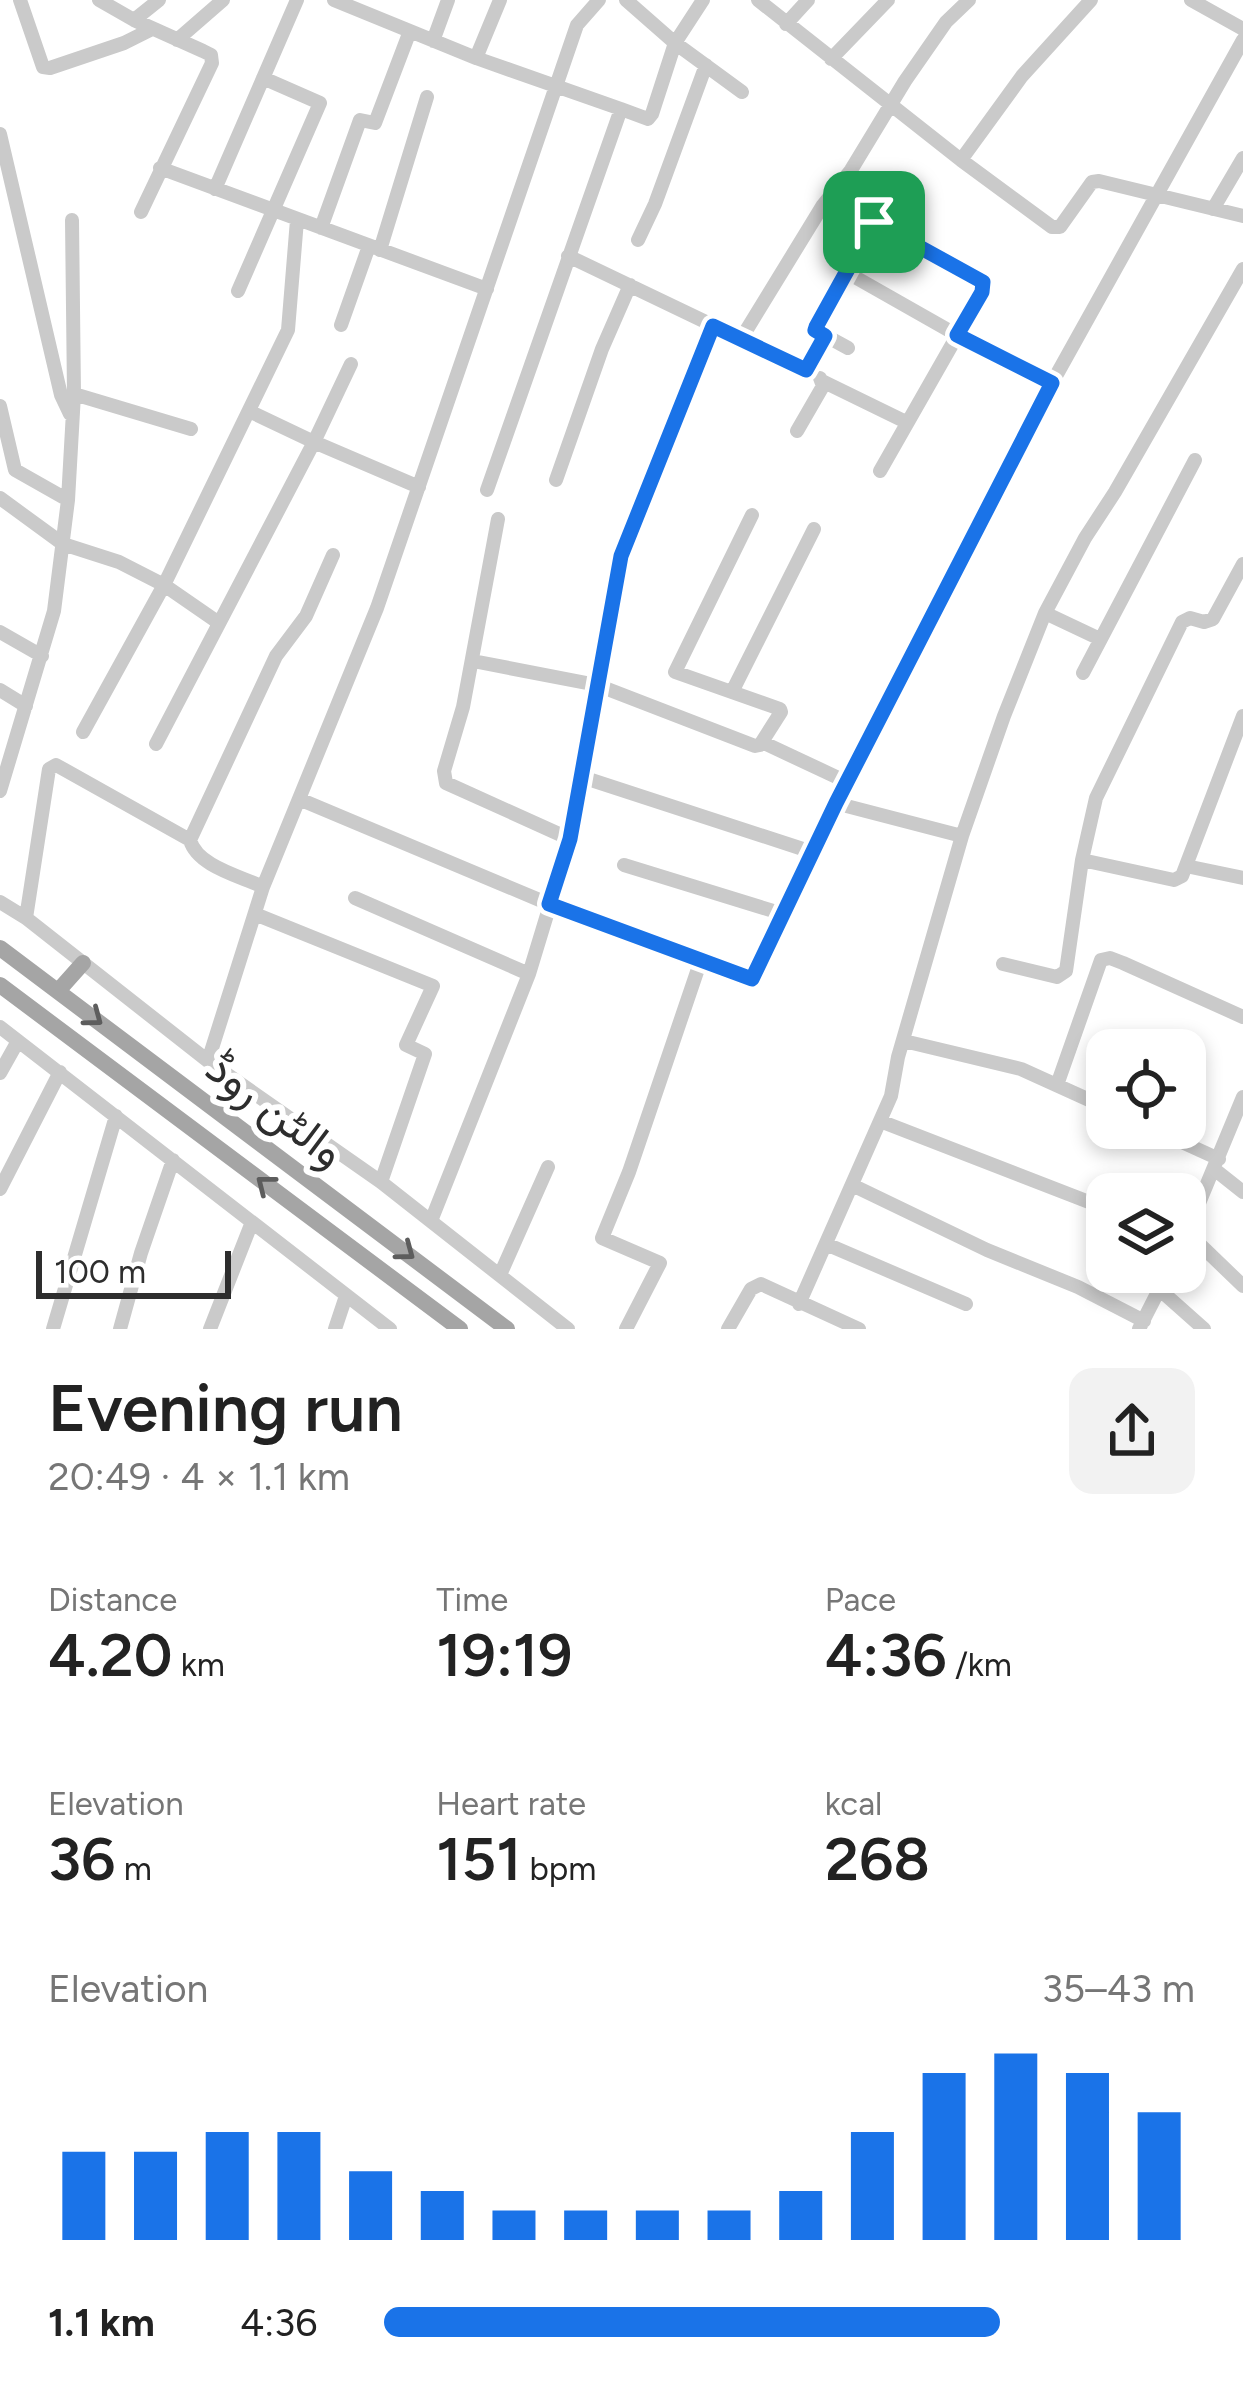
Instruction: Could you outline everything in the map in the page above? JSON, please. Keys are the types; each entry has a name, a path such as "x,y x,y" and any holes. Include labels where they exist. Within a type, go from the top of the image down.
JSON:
{"main road":[{"name":"والٹن روڈ","path":"0,948 507,1329"},
{"path":"58,991 83,963"},
{"name":"والٹن روڈ","path":"0,985 460,1329"}],"street":[{"path":"20,0 43,67 124,43 152,28"},
{"path":"99,0 211,55 212,63 141,212"},
{"path":"134,20 160,0"},
{"path":"177,40 223,0"},
{"path":"214,189 297,0"},
{"path":"334,0 476,58 648,119 676,43 703,0"},
{"path":"378,18 384,0"},
{"path":"433,41 448,0"},
{"path":"476,58 500,0"},
{"path":"208,1061 263,887 377,608 577,25 599,0"},
{"path":"626,0 742,92"},
{"path":"758,0 1056,228 1093,182 1099,181 1242,215"},
{"path":"786,24 808,0"},
{"path":"831,59 888,0"},
{"path":"741,339 946,22 969,0"},
{"path":"962,160 1022,76 1091,0"},
{"path":"1191,0 1243,29"},
{"path":"321,228 360,120 375,122 410,31"},
{"path":"299,800 549,904 752,979 836,803 1052,383 1243,40"},
{"path":"638,240 706,65"},
{"path":"238,292 320,103 263,78"},
{"path":"341,325 427,98"},
{"path":"487,490 621,109"},
{"path":"0,134 62,395 73,419"},
{"path":"1213,209 1243,158"},
{"path":"160,168 487,289"},
{"path":"0,791 54,610 63,544 74,394 72,220"},
{"path":"83,732 164,585 288,330 296,220"},
{"path":"848,347 815,330 874,222 983,282 982,292 880,471"},
{"path":"568,256 906,422"},
{"path":"799,1304 891,1096 962,836 1045,613 1243,269"},
{"path":"846,272 1052,383"},
{"path":"556,480 630,285"},
{"path":"431,1221 529,974 570,839 621,556 713,326"},
{"path":"806,370 825,336"},
{"path":"156,744 351,364"},
{"path":"797,430 822,381"},
{"path":"74,394 191,429"},
{"path":"0,406 15,470 68,500"},
{"path":"250,410 419,487"},
{"path":"1083,673 1195,460"},
{"path":"0,498 63,544 119,562 220,623"},
{"path":"473,662 597,685 755,746 764,743 780,709 675,672 752,515"},
{"path":"498,519 473,662 444,771 446,783 570,839"},
{"path":"732,692 814,529"},
{"path":"263,887 199,856 190,840 276,656 306,616 333,555"},
{"path":"1058,977 1066,971 1096,798 1182,622 1190,617 1204,622 1213,619 1243,564"},
{"path":"1045,613 1100,640"},
{"path":"0,632 42,656"},
{"path":"0,690 26,706"},
{"path":"1082,860 1174,880 1182,876 1243,716"},
{"path":"764,743 847,782"},
{"path":"26,918 49,769 56,765 190,840"},
{"path":"582,777 812,852"},
{"path":"836,803 962,836"},
{"path":"623,866 783,914"},
{"path":"1186,866 1243,878"},
{"path":"355,898 529,974"},
{"path":"0,902 208,1061 381,1181 568,1329"},
{"path":"255,914 433,986 406,1045 425,1054 381,1181"},
{"path":"1057,1085 1101,960 1110,958 1243,1017"},
{"path":"626,1329 660,1263 602,1238 701,960"},
{"path":"1003,964 1091,988"},
{"path":"0,1027 390,1329"},
{"path":"0,1073 18,1041"},
{"path":"904,1041 1021,1069 1086,1098"},
{"path":"0,1189 60,1072"},
{"path":"1206,1187 1243,1098"},
{"path":"53,1329 116,1116"},
{"path":"880,1121 1086,1201"},
{"path":"1189,1149 1216,1164 1243,1192"},
{"path":"119,1329 173,1160"},
{"path":"500,1275 548,1167"},
{"path":"851,1185 1078,1287 1142,1325 1158,1293"},
{"path":"210,1329 252,1222"},
{"path":"826,1244 966,1304"},
{"path":"1206,1252 1243,1286"},
{"path":"728,1329 760,1284 860,1329"},
{"path":"1164,1293 1204,1329"},
{"path":"335,1329 346,1296"}],"route":[{"path":"874,222 983,282 957,335 1052,383 836,803 752,979 549,904 570,839 621,556 713,326 806,370 825,336 816,327 874,222"}]}
